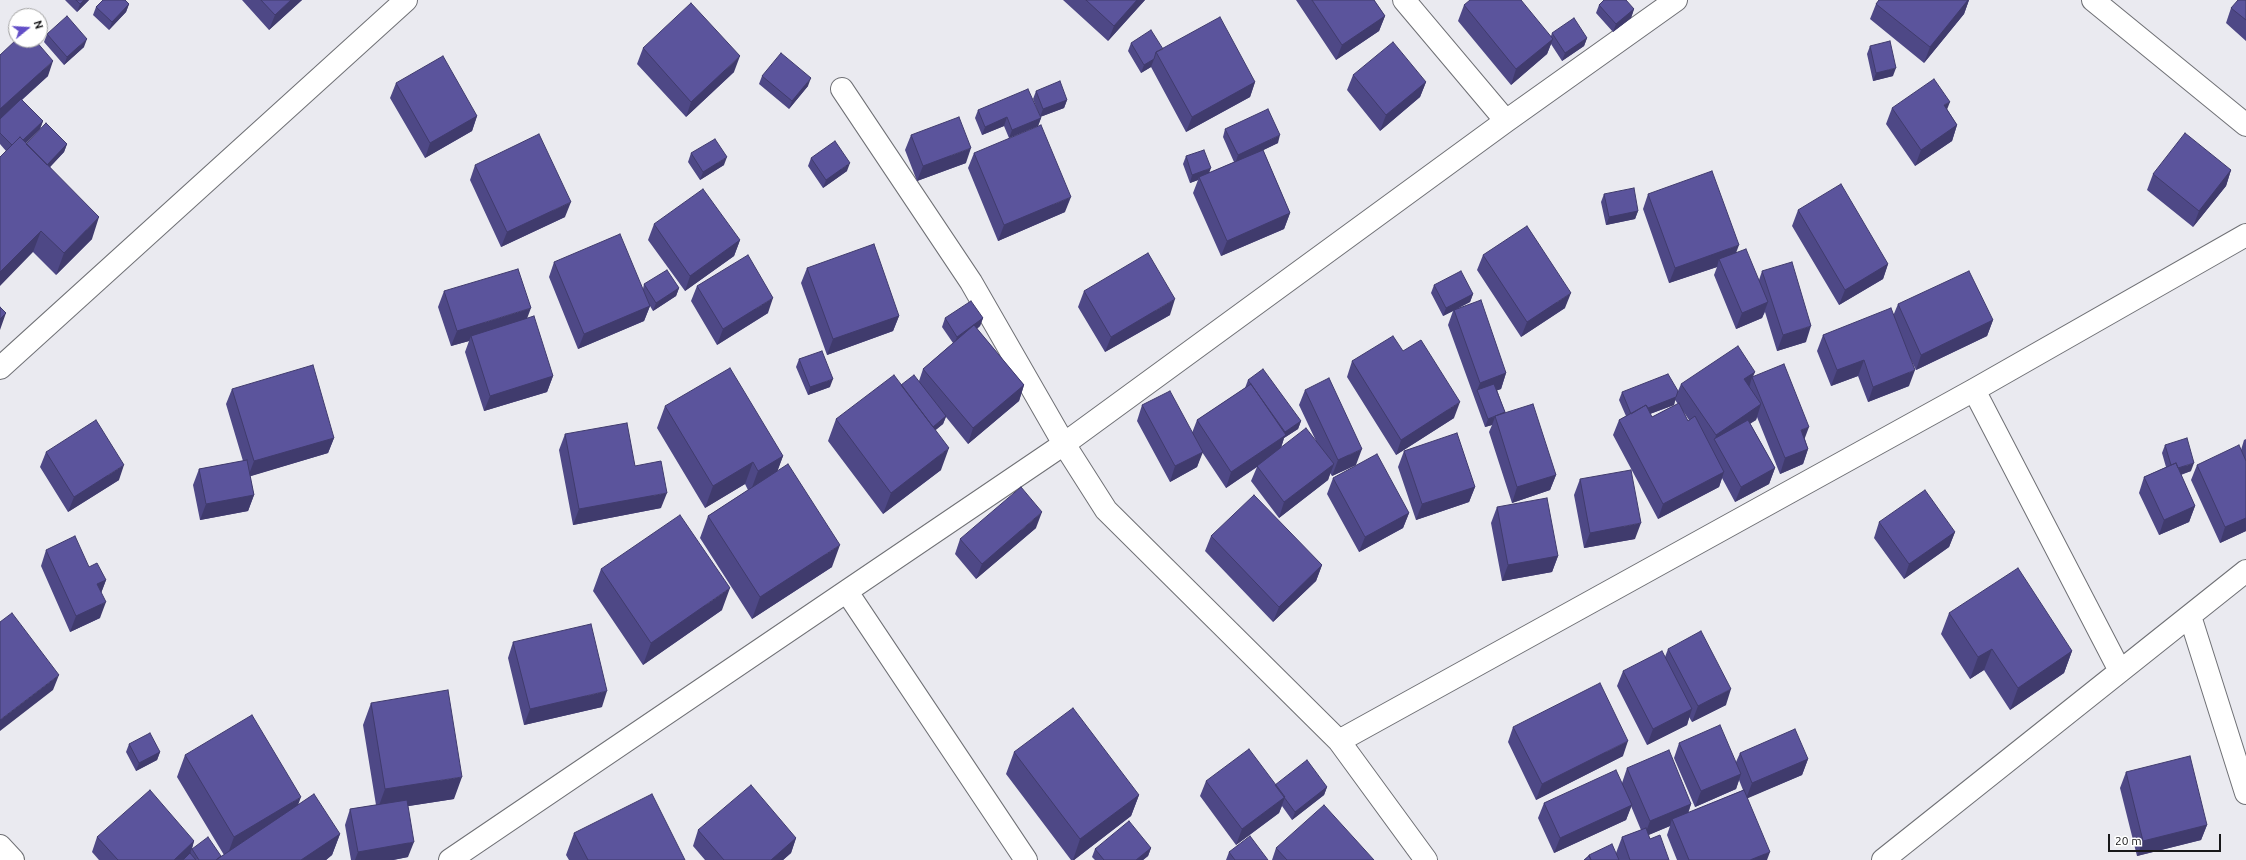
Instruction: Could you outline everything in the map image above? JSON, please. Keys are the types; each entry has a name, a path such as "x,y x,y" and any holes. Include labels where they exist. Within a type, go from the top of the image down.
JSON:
{"street":[{"path":"0,368 406,0"},
{"path":"1404,0 1506,121"},
{"path":"450,860 1064,444 1506,121 1676,0"},
{"path":"2093,0 2246,125"},
{"path":"842,89 971,282 1064,444 1106,510 1339,741 1426,860"},
{"path":"1339,741 1974,390 2246,235"},
{"path":"1974,390 2120,671"},
{"path":"1883,860 2246,571"},
{"path":"846,592 1026,860"},
{"path":"2190,616 2246,793"},
{"path":"0,846 13,860"}],"building":[{"path":"76,0 84,0 80,4"},
{"path":"103,0 125,0 129,4 112,22 96,7"},
{"path":"261,0 291,0 275,15"},
{"path":"1086,0 1137,0 1114,26"},
{"path":"1312,0 1374,0 1385,16 1342,45"},
{"path":"1470,0 1521,0 1553,39 1516,69 1464,5"},
{"path":"1604,0 1626,0 1634,9 1616,24 1599,5"},
{"path":"1879,0 1968,0 1930,47 1876,4"},
{"path":"2238,0 2246,0 2246,20 2231,8"},
{"path":"691,3 740,56 691,102 643,48"},
{"path":"67,16 87,39 67,57 48,35 48,33"},
{"path":"1220,17 1255,82 1192,117 1156,52"},
{"path":"1574,18 1587,38 1565,53 1552,33"},
{"path":"1151,30 1163,49 1156,52 1154,59 1144,65 1131,43"},
{"path":"1890,41 1896,68 1876,73 1870,46"},
{"path":"1393,42 1426,82 1386,115 1353,75"},
{"path":"8,48 42,48 53,61 0,109 0,55"},
{"path":"781,53 811,78 792,101 762,76"},
{"path":"443,56 477,116 430,143 396,83"},
{"path":"1934,79 1950,102 1944,105 1957,125 1921,150 1892,108"},
{"path":"1060,81 1067,100 1043,109 1036,91"},
{"path":"1028,89 1041,118 1012,130 1007,117 985,127 978,110"},
{"path":"21,99 43,121 23,140 20,137 12,145 0,133 0,119"},
{"path":"1268,109 1280,135 1238,155 1225,129"},
{"path":"959,117 971,148 923,166 911,135"},
{"path":"46,123 67,144 47,165 26,144"},
{"path":"1041,125 1071,197 1004,225 974,153"},
{"path":"2185,133 2231,170 2199,211 2153,174"},
{"path":"539,134 571,202 507,232 475,165"},
{"path":"20,137 99,217 64,253 41,231 0,272 0,157"},
{"path":"715,139 727,157 703,172 691,153"},
{"path":"835,141 850,163 826,180 811,158"},
{"path":"1204,150 1211,168 1192,175 1186,156"},
{"path":"1263,150 1290,213 1227,241 1199,177"},
{"path":"1712,171 1739,245 1675,268 1648,194"},
{"path":"1841,184 1888,264 1845,290 1798,210"},
{"path":"1634,188 1638,211 1609,217 1604,194"},
{"path":"703,189 740,240 690,276 654,224"},
{"path":"1527,226 1571,293 1527,322 1483,255"},
{"path":"620,234 650,306 584,334 554,262"},
{"path":"874,244 899,316 833,339 807,268"},
{"path":"1746,249 1768,302 1742,313 1719,259"},
{"path":"1148,253 1175,299 1111,337 1084,291"},
{"path":"748,255 773,298 723,329 697,286"},
{"path":"1792,262 1811,326 1783,335 1762,271"},
{"path":"518,269 531,308 457,331 444,291"},
{"path":"667,270 679,288 656,303 644,284"},
{"path":"1461,271 1473,294 1446,308 1434,285"},
{"path":"1969,271 1993,320 1921,355 1898,304"},
{"path":"1481,300 1506,373 1480,383 1454,310"},
{"path":"971,301 983,318 957,337 945,318"},
{"path":"0,307 6,313 0,319"},
{"path":"1891,308 1915,370 1873,387 1864,360 1837,370 1823,335"},
{"path":"534,316 553,376 490,396 471,336"},
{"path":"974,325 1024,385 973,428 923,369"},
{"path":"1393,336 1403,351 1421,340 1460,402 1401,440 1352,361"},
{"path":"1738,346 1755,372 1744,379 1761,404 1716,435 1681,384"},
{"path":"822,351 833,379 810,387 799,359"},
{"path":"1784,364 1809,427 1801,430 1808,449 1785,458 1752,377"},
{"path":"313,365 334,438 254,461 232,389"},
{"path":"730,368 783,456 758,471 753,462 713,486 665,406"},
{"path":"1263,369 1301,421 1285,432 1248,380"},
{"path":"1668,374 1678,391 1676,397 1648,408 1646,405 1631,414 1622,392"},
{"path":"894,375 949,448 891,493 836,419"},
{"path":"914,375 946,416 933,427 901,385"},
{"path":"1329,378 1362,449 1338,460 1305,390"},
{"path":"1251,384 1286,435 1231,472 1197,420"},
{"path":"1494,384 1505,412 1488,419 1477,390"},
{"path":"1170,391 1203,452 1175,466 1142,405"},
{"path":"1679,403 1688,421 1695,416 1724,472 1663,504 1619,420 1646,405 1652,417"},
{"path":"1533,404 1556,475 1517,487 1495,416"},
{"path":"96,420 124,465 74,497 46,452"},
{"path":"1748,420 1775,468 1741,487 1714,439"},
{"path":"627,423 635,466 661,461 667,493 579,509 565,434"},
{"path":"1306,428 1334,464 1284,502 1257,466"},
{"path":"1457,433 1475,487 1422,504 1404,451"},
{"path":"2187,438 2194,463 2178,468 2176,463 2171,465 2165,445"},
{"path":"2239,445 2246,461 2246,518 2225,527 2197,465"},
{"path":"1377,454 1409,513 1365,537 1333,478"},
{"path":"247,460 254,495 206,504 199,469"},
{"path":"2176,463 2195,506 2164,520 2144,477"},
{"path":"788,464 840,545 760,597 708,516"},
{"path":"1631,470 1641,523 1590,533 1580,479"},
{"path":"1021,487 1042,512 982,564 960,539"},
{"path":"1925,490 1955,532 1909,564 1879,522"},
{"path":"1254,495 1322,565 1279,607 1211,536"},
{"path":"1547,498 1558,556 1508,565 1497,507"},
{"path":"680,515 730,588 651,643 601,569"},
{"path":"75,536 89,567 97,563 106,580 97,584 106,602 76,616 46,550"},
{"path":"2018,568 2072,651 2018,688 1992,649 1978,657 1949,613"},
{"path":"12,613 59,675 0,720 0,622"},
{"path":"591,624 607,691 530,709 513,642"},
{"path":"1701,631 1731,689 1698,706 1668,649"},
{"path":"1662,651 1692,709 1653,729 1623,671"},
{"path":"1600,683 1628,741 1542,784 1513,727"},
{"path":"448,690 462,777 385,789 371,703"},
{"path":"1073,708 1139,795 1080,839 1014,752"},
{"path":"252,715 301,797 234,837 185,755"},
{"path":"1720,725 1741,774 1701,791 1679,743"},
{"path":"1795,729 1808,759 1752,783 1740,753"},
{"path":"150,733 160,752 139,763 129,744"},
{"path":"1249,749 1285,797 1242,829 1206,781"},
{"path":"1669,750 1691,804 1650,821 1627,768"},
{"path":"2190,756 2207,825 2143,841 2126,772"},
{"path":"1307,760 1327,787 1295,812 1275,785"},
{"path":"1616,770 1632,805 1560,838 1544,803"},
{"path":"751,785 796,838 771,860 724,860 698,830"},
{"path":"150,790 194,841 174,860 118,860 97,837"},
{"path":"1744,790 1770,852 1750,860 1689,860 1672,819"},
{"path":"314,794 340,834 301,860 216,860"},
{"path":"652,794 685,860 588,860 574,833"},
{"path":"407,800 414,842 358,852 350,809"},
{"path":"1324,805 1374,860 1287,860 1276,848"},
{"path":"1129,821 1151,848 1136,860 1104,860 1095,849"},
{"path":"1646,828 1650,839 1660,835 1669,860 1630,860 1622,837"},
{"path":"1250,836 1268,860 1235,860 1229,852"},
{"path":"208,837 221,856 216,860 199,860 192,849"},
{"path":"1612,844 1619,860 1591,860 1589,855"},
{"path":"190,853 196,860 183,860"},
{"path":"1589,856 1591,860 1584,860"}]}
